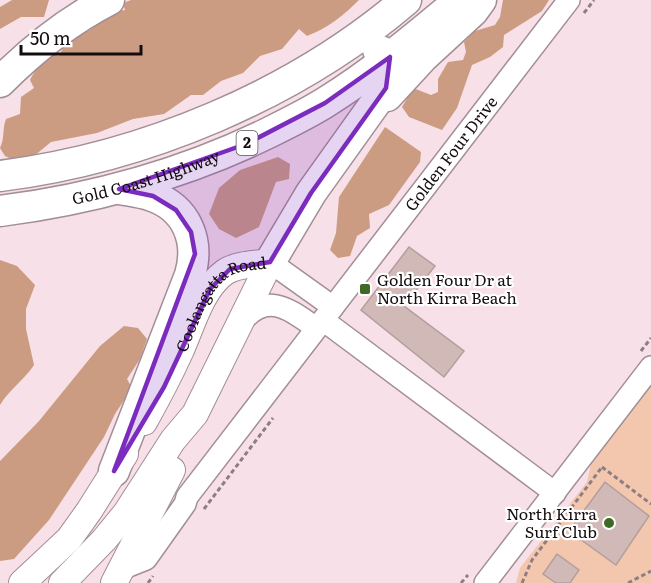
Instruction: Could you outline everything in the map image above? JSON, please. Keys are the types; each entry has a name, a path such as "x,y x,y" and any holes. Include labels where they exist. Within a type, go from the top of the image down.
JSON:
{"highway":[{"path":"0,82 38,46 109,0"},
{"name":"Gold Coast Highway","path":"0,176 42,171 72,164 161,138 206,121 296,76 344,46 406,0"},
{"name":"Gold Coast Highway","path":"0,211 44,205 119,189 196,165 246,144 325,103 390,57 460,0"},
{"path":"354,135 423,57 473,11 481,0"},
{"path":"270,261 311,193 389,84 392,67 390,57 382,52 367,49 296,76"},
{"path":"114,471 190,275 195,254 190,232 176,210 153,196 119,189"}],"main road":[{"name":"Coolangatta Road","path":"63,583 126,513 173,440 195,414 270,261"},
{"name":"Coolangatta Road","path":"22,583 69,539 114,471 164,387 213,284 230,269 270,261"},
{"path":"116,580 180,453 195,414"}],"street":[{"name":"Golden Four Drive","path":"116,580 126,567 146,560 185,504 187,496 568,0"},
{"path":"270,261 324,318 555,493"},
{"path":"235,332 253,311 272,305 280,305 324,318"},
{"path":"485,583 651,368"},
{"path":"158,497 164,534"}],"path":[{"path":"197,518 275,415"},
{"path":"522,583 532,560 602,467 651,504"},
{"path":"628,583 651,571"},
{"path":"148,583 155,574"}],"highlighted area":[{"path":"390,57 386,88 311,193 270,262 230,269 210,289 164,387 114,471 195,254 191,232 176,210 153,196 119,189 246,144 325,103"}],"shaded area":[{"path":"12,0 49,0 44,17 21,17 0,29 0,7"},
{"path":"131,0 359,0 322,29 307,36 299,29 282,49 260,56 243,73 221,81 203,95 191,95 164,114 133,119 97,133 51,142 28,161 16,161 5,156 0,148 6,119 20,114 21,97 34,88 30,80 34,72 50,53 59,56 66,42 90,30 111,12 125,10 123,3"},
{"path":"503,0 549,0 542,11 504,35 503,47 490,57 472,65 457,108 442,130 409,117 402,107 413,88 431,95 438,92 438,79 448,62 463,60 466,52 464,42 475,31 495,25 500,17"},
{"path":"385,127 421,152 420,162 389,205 369,214 370,228 357,236 350,256 338,258 330,250 336,233 339,197"},
{"path":"278,157 290,164 289,179 276,182 259,227 236,238 219,229 209,214 219,188 240,170"},
{"path":"0,260 17,266 35,285 26,309 26,329 34,365 0,405"},
{"path":"124,326 138,328 147,339 140,359 127,379 132,388 115,414 104,437 49,520 14,559 0,561 0,461 39,421 100,346"},
{"path":"651,386 651,583 516,583 520,568 587,482 591,463"}],"building":[{"path":"409,247 435,266 404,306 464,351 444,377 361,310"},
{"name":"North Kirra Surf Club","path":"605,482 649,516 616,565 569,531"},
{"path":"557,554 579,570 570,583 556,583 543,574"}],"place":[{"name":"Golden Four Dr at North Kirra Beach","path":"365,289"},
{"name":"North Kirra Surf Club","path":"609,523"}]}
